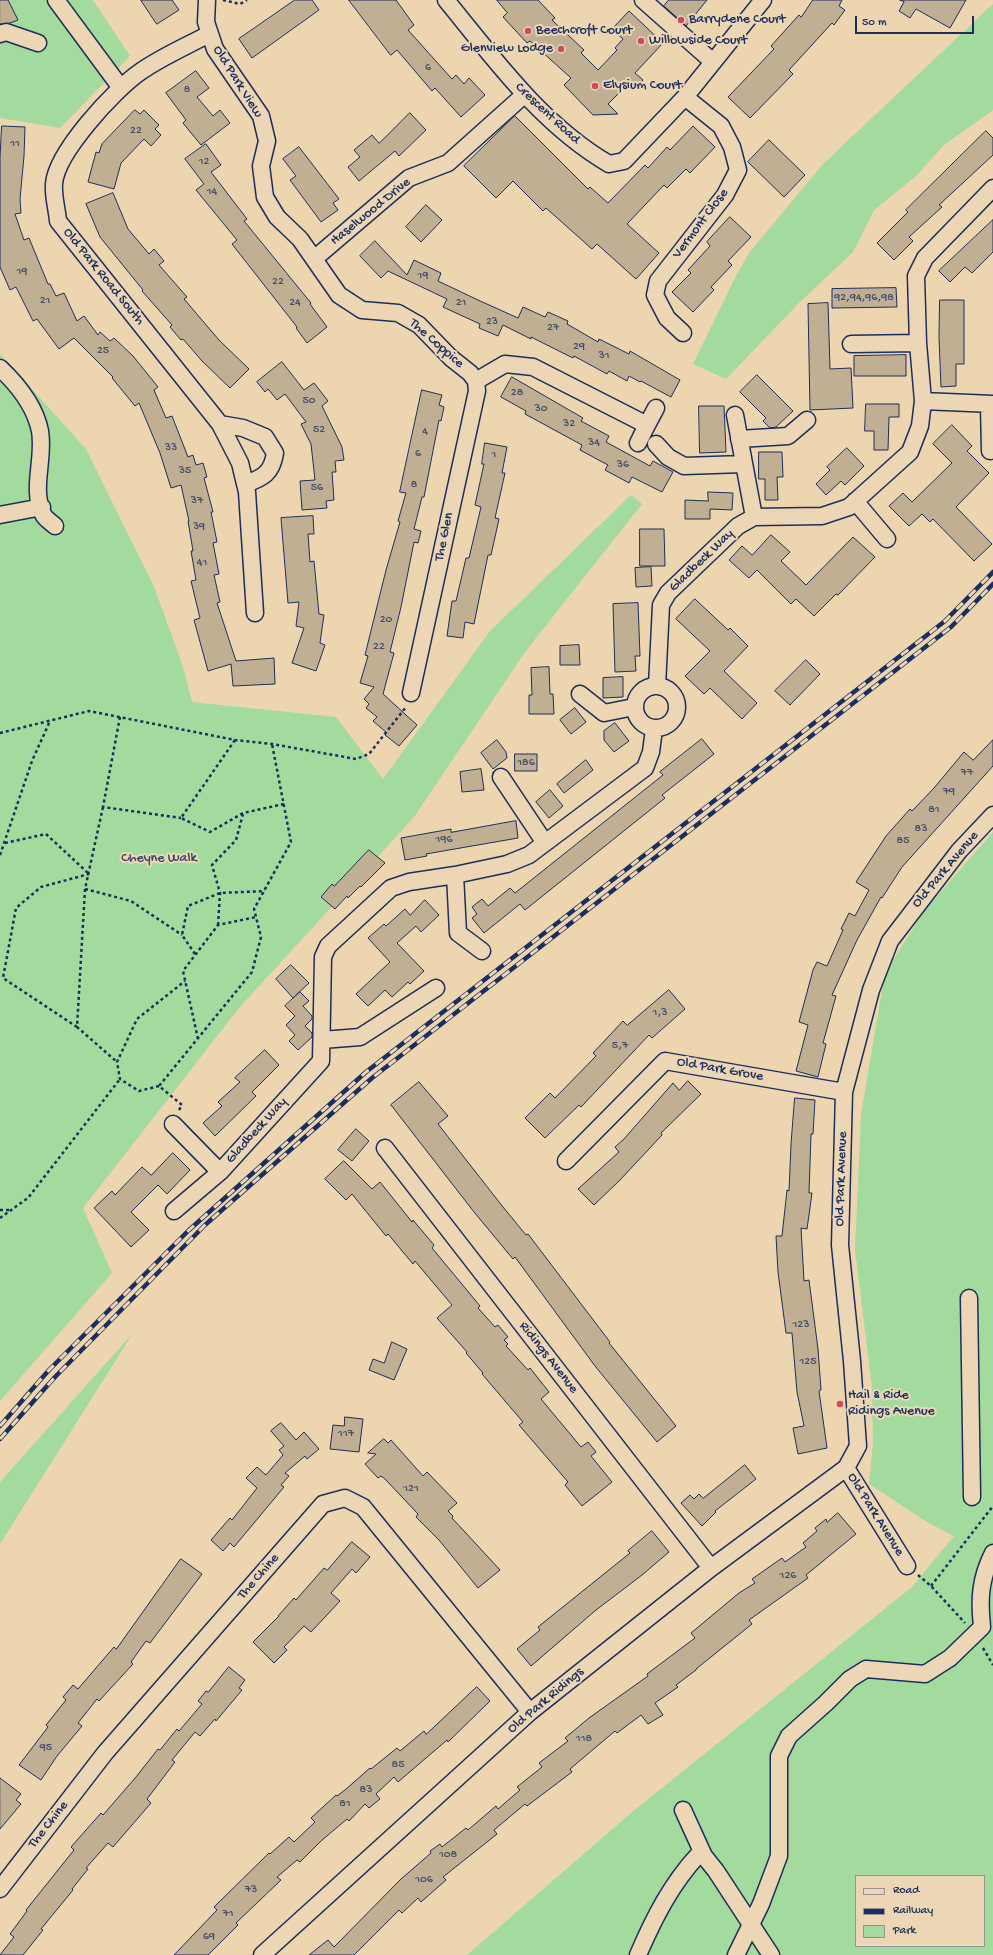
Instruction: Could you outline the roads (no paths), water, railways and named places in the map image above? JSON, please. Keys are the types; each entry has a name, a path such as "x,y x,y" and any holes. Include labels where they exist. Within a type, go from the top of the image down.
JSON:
{"street":[{"path":"56,0 121,88"},
{"name":"Old Park View","path":"207,0 206,22 215,49 261,116 267,141"},
{"name":"Crescent Road","path":"446,0 524,95 590,153 609,164 624,161 685,97"},
{"path":"643,0 713,62"},
{"path":"685,97 763,0"},
{"path":"0,34 6,32 38,42"},
{"name":"Old Park Road South","path":"209,34 140,72 110,98 80,134 62,161 54,184 58,221 220,424 240,463 245,484 255,613"},
{"name":"Haselwood Drive","path":"314,259 409,178 448,163 524,95"},
{"name":"Vermont Close","path":"683,333 667,318 655,295 658,281 725,195 738,170 732,147 721,126 685,97"},
{"name":"The Coppice","path":"267,141 261,166 264,197 277,217 300,239 339,296 362,310 398,313 419,325 450,358 470,373 476,381 504,364 533,367 647,425"},
{"name":"Gladbeck Way","path":"657,686 661,605 668,593 738,526 754,518 822,516 848,507 910,452 920,426 923,401 918,343 916,276 925,258 993,188"},
{"path":"851,344 918,343"},
{"path":"0,368 15,382 34,412 40,432 41,444 38,488 45,516 55,526"},
{"name":"The Glen","path":"411,693 475,398 476,381"},
{"path":"923,401 991,404 990,451"},
{"path":"638,443 656,408"},
{"path":"735,415 754,518"},
{"path":"739,439 788,436 807,420"},
{"path":"220,424 243,428 265,437 275,453 273,465 262,478 245,484"},
{"path":"656,444 668,456 684,466 743,464"},
{"path":"855,501 887,539"},
{"path":"0,515 42,507"},
{"path":"647,687 665,687 674,695 677,702 677,711 674,718 668,725 654,729 647,727 640,722 636,716 634,707 636,699 647,687"},
{"path":"580,694 604,713 634,707"},
{"name":"Gladbeck Way","path":"174,1211 220,1172 321,1061 324,957 328,946 391,888 409,882 455,875 507,864 529,855 645,768 651,752 654,729"},
{"path":"501,777 545,843"},
{"name":"Old Park Avenue","path":"907,1566 846,1468 858,1446 852,1361 840,1245 844,1092 871,990 890,941 959,851 993,815"},
{"path":"455,875 458,933 482,951"},
{"path":"322,1040 360,1037 436,988"},
{"name":"Old Park Grove","path":"566,1161 665,1061 844,1092"},
{"path":"173,1124 220,1172"},
{"name":"Ridings Avenue","path":"385,1148 711,1568"},
{"path":"969,1298 972,1497"},
{"name":"Old Park Ridings","path":"262,1955 530,1712 711,1568 846,1468"},
{"name":"The Chine","path":"0,1889 105,1753 323,1504 345,1498 363,1507 530,1712"},
{"path":"736,1955 761,1904 779,1856 779,1756 789,1736 850,1679 866,1669 925,1674 950,1658 982,1627 980,1602 983,1576 993,1553"},
{"path":"683,1810 704,1856 726,1885 771,1955"},
{"path":"638,1955 658,1910 672,1885 698,1854 704,1856"}],"railway":[{"path":"0,1426 49,1370 189,1230 366,1072 945,621 993,572"},
{"path":"0,1439 55,1377 205,1225 372,1078 951,627 993,584"}],"place":[{"name":"Barrydene Court","path":"681,20"},
{"name":"Beechcroft Court","path":"528,31"},
{"name":"Willowside Court","path":"641,41"},
{"name":"Glenview Lodge","path":"561,49"},
{"name":"Elysium Court","path":"595,86"},
{"name":"Hail & Ride Ridings Avenue","path":"840,1404"}],"park label":[{"name":"Cheyne Walk","path":"159,859"}]}
